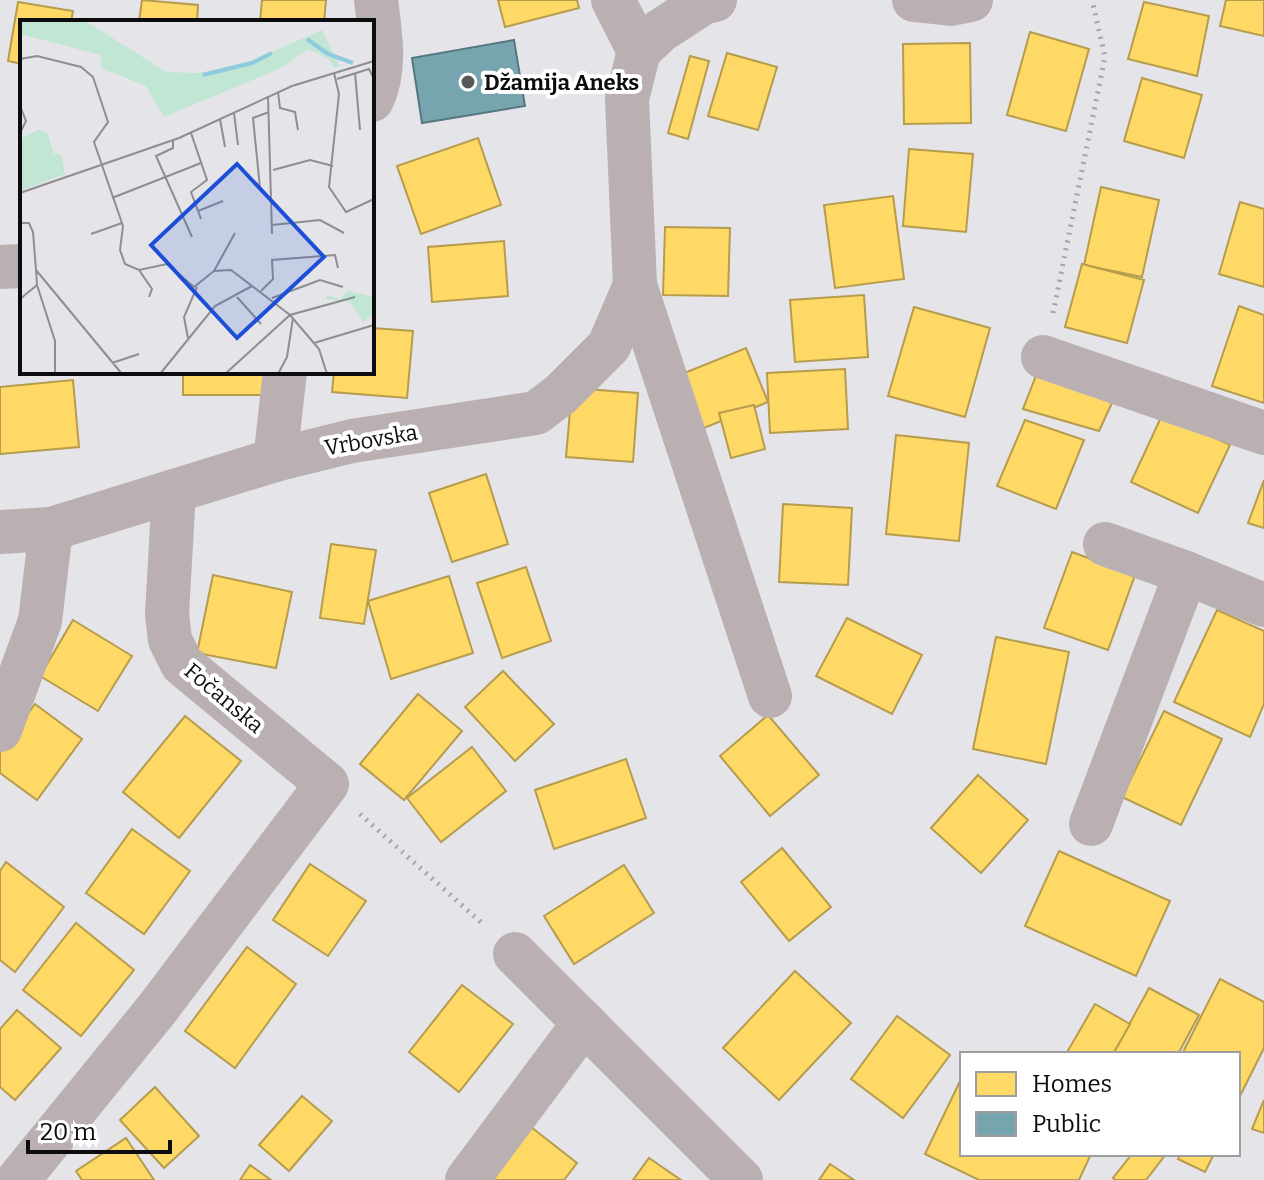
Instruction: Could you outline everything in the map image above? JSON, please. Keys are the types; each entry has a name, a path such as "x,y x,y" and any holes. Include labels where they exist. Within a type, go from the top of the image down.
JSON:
{"street":[{"path":"374,96 378,87 382,51 376,0"},
{"path":"613,0 639,51 660,31 703,3 715,0"},
{"path":"914,0 951,4 971,0"},
{"name":"Vrbovska","path":"639,51 627,99 635,285 770,696"},
{"path":"0,267 20,266"},
{"name":"Vrbovska","path":"0,532 51,529 275,460 352,441 536,413 561,394 609,346 635,285"},
{"path":"1043,357 1264,433"},
{"path":"275,460 285,374"},
{"name":"Fočanska","path":"174,491 167,614 170,640 182,664 327,784"},
{"path":"0,730 40,621 51,529"},
{"path":"1105,544 1264,605"},
{"path":"1091,824 1186,573"},
{"path":"18,1180 157,1009 327,784"},
{"path":"515,954 741,1180"},
{"path":"467,1180 584,1023"}],"path":[{"path":"1043,357 1105,57 1092,0"},
{"path":"327,784 515,954"}],"building: Homes":[{"path":"142,0 198,5 197,20 139,20"},
{"path":"262,0 326,0 324,20 260,20"},
{"path":"498,0 577,0 579,8 505,27"},
{"path":"1226,0 1264,0 1264,36 1220,26"},
{"path":"18,2 73,11 71,20 20,20 20,64 8,61"},
{"path":"1144,2 1209,16 1197,76 1128,59"},
{"path":"1030,32 1089,49 1066,131 1007,115"},
{"path":"970,43 971,123 904,124 903,44"},
{"path":"727,53 777,67 758,130 708,116"},
{"path":"690,56 709,61 688,139 668,133"},
{"path":"1142,78 1202,95 1184,158 1124,141"},
{"path":"478,138 501,205 421,234 397,166"},
{"path":"909,149 973,154 966,232 903,226"},
{"path":"1101,187 1159,200 1142,277 1084,265"},
{"path":"893,196 904,279 835,288 824,205"},
{"path":"1240,202 1264,209 1264,287 1219,274"},
{"path":"665,227 730,228 728,296 663,295"},
{"path":"504,241 508,296 432,302 428,247"},
{"path":"1082,264 1144,280 1127,343 1065,327"},
{"path":"864,295 868,357 795,362 790,300"},
{"path":"1239,306 1264,315 1264,403 1212,386"},
{"path":"914,307 990,328 965,417 888,396"},
{"path":"374,328 413,331 407,398 332,392 334,374 374,374"},
{"path":"746,348 768,402 699,430 677,376"},
{"path":"1039,368 1117,392 1099,431 1023,409"},
{"path":"845,369 848,429 770,433 767,373"},
{"path":"183,374 277,374 277,395 183,395"},
{"path":"73,380 79,447 0,454 0,387"},
{"path":"572,388 638,393 633,462 566,457"},
{"path":"754,405 765,449 731,458 719,413"},
{"path":"1163,413 1230,445 1198,513 1131,482"},
{"path":"1025,420 1084,440 1056,509 997,486"},
{"path":"896,435 969,443 959,541 886,534"},
{"path":"486,474 508,544 452,562 429,493"},
{"path":"1264,480 1264,528 1248,523"},
{"path":"783,504 852,508 848,585 779,582"},
{"path":"331,544 376,550 364,624 320,618"},
{"path":"1072,552 1135,575 1108,650 1044,628"},
{"path":"526,567 551,641 502,658 477,583"},
{"path":"213,575 292,592 276,668 197,653"},
{"path":"449,576 473,653 391,679 368,601"},
{"path":"1217,610 1264,631 1264,704 1250,737 1174,702"},
{"path":"847,618 922,655 892,714 816,676"},
{"path":"73,620 132,656 98,711 40,676"},
{"path":"996,637 1069,652 1046,764 973,749"},
{"path":"503,671 554,724 515,761 465,707"},
{"path":"418,694 462,731 404,800 360,764"},
{"path":"35,704 82,739 37,800 0,773 0,752"},
{"path":"1164,711 1222,739 1181,825 1122,797"},
{"path":"768,715 819,775 770,816 720,756"},
{"path":"185,716 241,761 179,838 123,792"},
{"path":"472,747 506,791 441,842 407,798"},
{"path":"626,759 646,818 554,849 535,790"},
{"path":"978,775 1028,820 981,873 931,828"},
{"path":"132,829 190,871 144,934 86,893"},
{"path":"782,848 831,907 789,941 741,882"},
{"path":"1059,851 1170,901 1136,976 1025,926"},
{"path":"6,862 64,907 15,972 0,960 0,871"},
{"path":"310,864 366,901 328,956 273,920"},
{"path":"624,865 654,913 574,964 544,916"},
{"path":"76,923 134,970 81,1036 23,990"},
{"path":"247,947 296,984 235,1068 185,1031"},
{"path":"795,971 851,1023 779,1100 723,1048"},
{"path":"1220,979 1264,1002 1264,1048 1240,1096 1240,1052 1183,1052"},
{"path":"462,985 513,1024 459,1092 409,1052"},
{"path":"1149,988 1199,1015 1179,1052 1114,1052"},
{"path":"1095,1004 1130,1024 1114,1052 1067,1052"},
{"path":"17,1010 61,1048 15,1100 0,1087 0,1029"},
{"path":"897,1016 950,1055 903,1118 851,1079"},
{"path":"960,1081 960,1156 1090,1156 1079,1180 979,1180 925,1154"},
{"path":"155,1087 199,1136 164,1168 120,1120"},
{"path":"302,1096 332,1121 289,1171 259,1145"},
{"path":"1264,1100 1264,1133 1252,1129"},
{"path":"531,1127 577,1163 564,1180 491,1180"},
{"path":"126,1138 154,1180 82,1180 76,1171"},
{"path":"1130,1156 1164,1156 1146,1180 1113,1178"},
{"path":"1180,1156 1213,1156 1205,1172 1178,1159"},
{"path":"649,1158 681,1180 633,1180"},
{"path":"830,1164 854,1180 819,1180"},
{"path":"250,1165 271,1180 240,1180"}],"building: Public":[{"name":"Džamija Aneks","path":"514,40 525,106 422,123 412,58"}],"place":[{"name":"Džamija Aneks","path":"468,82"}]}
